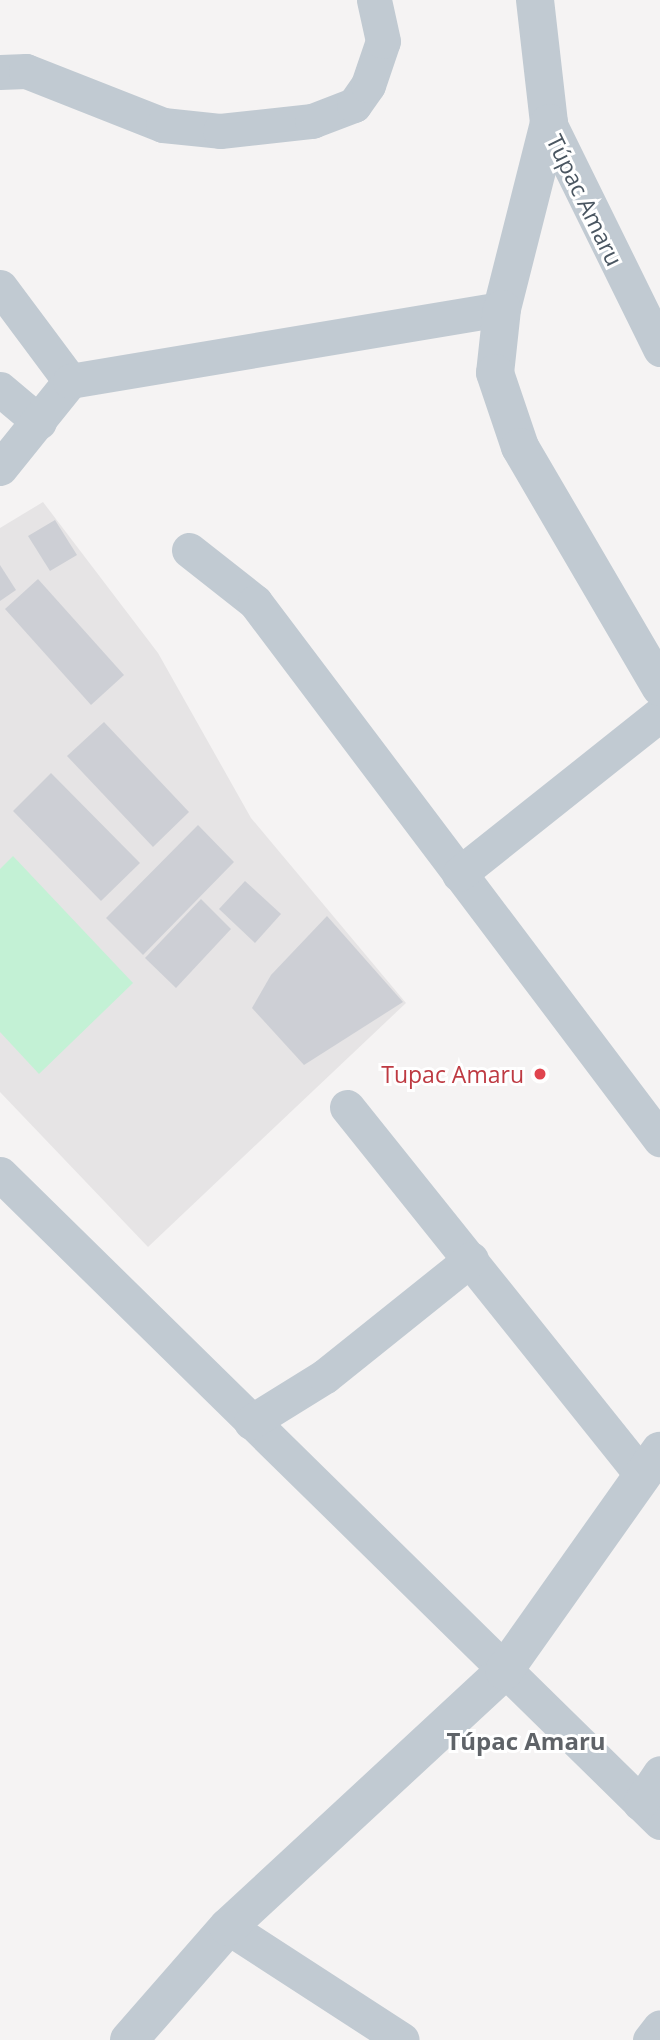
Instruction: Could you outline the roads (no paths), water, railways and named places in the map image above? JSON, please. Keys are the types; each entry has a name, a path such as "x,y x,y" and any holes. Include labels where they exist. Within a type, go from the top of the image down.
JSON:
{"street":[{"path":"0,72 26,71 163,125 220,131 312,121 354,105 368,85 383,41 374,0"},
{"name":"Túpac Amaru","path":"535,0 549,123 660,349"},
{"path":"549,123 502,309 495,373 520,447 660,687"},
{"path":"0,287 70,381"},
{"path":"0,468 70,381 502,309"},
{"path":"0,389 39,422"},
{"path":"189,550 255,602 660,1139"},
{"path":"459,874 660,714"},
{"path":"129,2040 228,1927 504,1671 651,1463 471,1259 347,1107"},
{"path":"0,1174 650,1812 660,1773"},
{"path":"251,1422 325,1376 471,1259"},
{"path":"228,1927 402,2040"},
{"path":"650,2040 660,2026"}],"place":[{"name":"Tupac Amaru","path":"540,1074"}],"district":[{"name":"Túpac Amaru","path":"526,1741"}]}
